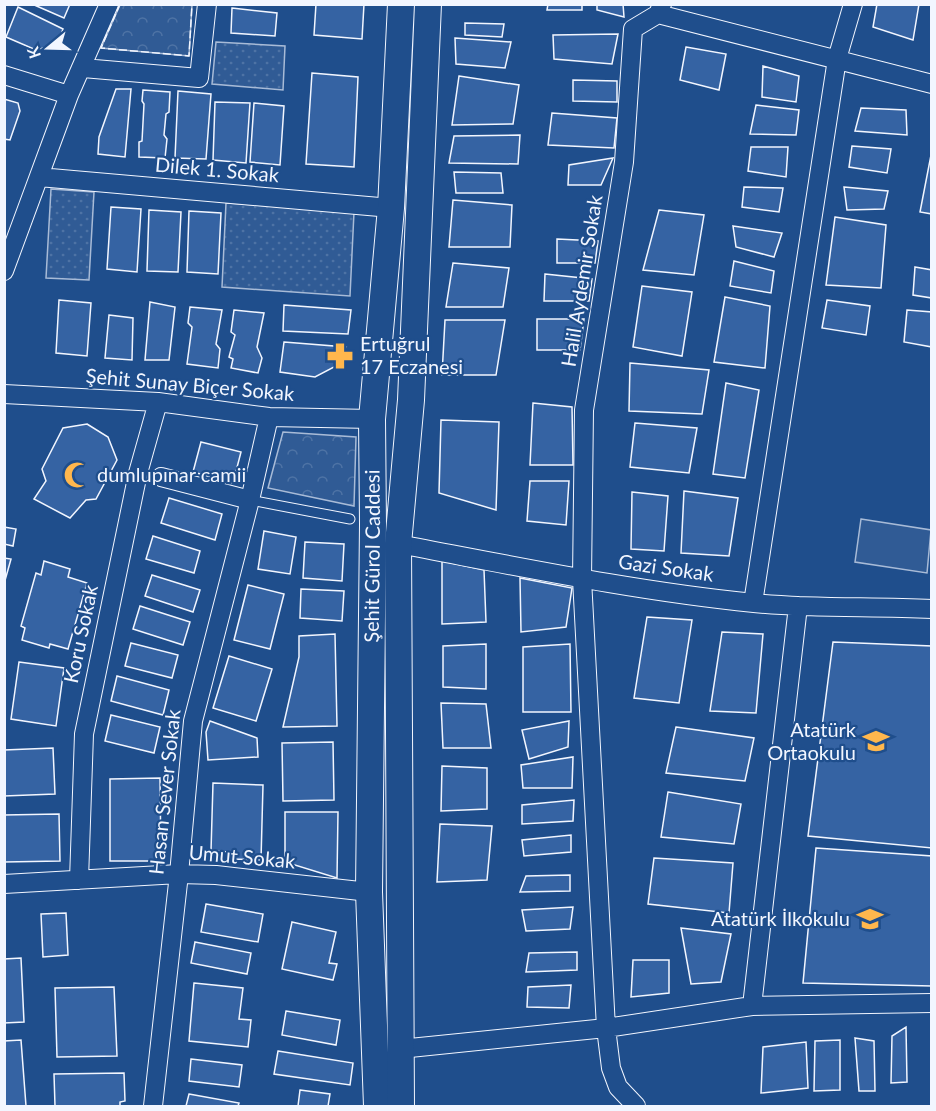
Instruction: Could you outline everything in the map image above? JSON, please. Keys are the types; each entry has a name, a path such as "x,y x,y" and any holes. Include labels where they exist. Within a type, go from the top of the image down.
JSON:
{"main road":[{"name":"Şehit Gürol Caddesi","path":"377,1107 369,892 372,419 391,208 401,4"},
{"name":"Şehit Gürol Caddesi","path":"402,1107 398,544 410,420 428,4"},
{"path":"372,419 410,420"}],"street":[{"path":"4,271 69,95 83,68 109,4"},
{"path":"83,68 199,78 207,4"},
{"path":"753,603 837,58 853,4"},
{"path":"660,9 932,84"},
{"name":"Halil Aydemir Sokak","path":"582,579 584,410 624,162 633,29 660,9"},
{"path":"4,75 69,95"},
{"name":"Dilek 1. Sokak","path":"39,177 391,208"},
{"name":"Şehit Sunay Biçer Sokak","path":"4,394 158,402 269,417 372,419"},
{"name":"Koru Sokak","path":"79,880 84,734 138,473 158,402"},
{"name":"Hasan Sever Sokak","path":"153,1107 179,874 193,721 269,417"},
{"path":"161,477 250,500"},
{"name":"Gazi Sokak","path":"398,544 582,579 753,603 932,609"},
{"path":"582,579 606,1029 610,1068 618,1087 636,1107"},
{"path":"752,1006 798,606"},
{"name":"Umut Sokak","path":"4,884 179,874 216,875 369,892"},
{"path":"400,1049 606,1029 752,1006 932,1003"}],"lane":[{"path":"250,500 350,519"}],"green space":[{"path":"120,5 192,5 189,56 101,48"},
{"path":"216,42 285,46 283,90 212,84"},
{"path":"51,189 94,192 89,280 46,278"},
{"path":"226,203 354,212 350,296 222,287"},
{"path":"283,432 356,437 354,506 268,488"}],"shaded area":[{"path":"861,519 931,530 927,573 855,562"}],"building":[{"path":"32,4 70,4 64,18"},
{"path":"316,4 364,4 362,39 314,35"},
{"path":"548,4 582,4 582,10 547,10"},
{"path":"597,4 623,4 624,17 597,10"},
{"path":"877,4 919,4 913,40 873,27"},
{"path":"18,7 63,29 58,44 36,50 6,37"},
{"path":"232,8 277,13 275,36 231,33"},
{"path":"465,23 504,24 502,37 465,35"},
{"path":"618,34 612,64 554,59 553,35"},
{"path":"455,38 511,42 505,68 456,64"},
{"path":"686,47 726,54 719,90 680,80"},
{"path":"763,66 799,76 796,102 762,97"},
{"path":"312,73 358,77 354,167 306,164"},
{"path":"459,76 519,85 513,124 452,125"},
{"path":"573,80 617,81 617,102 573,101"},
{"path":"116,89 131,89 125,157 98,154 99,137"},
{"path":"143,90 170,92 164,135 167,139 165,158 139,157 139,142 142,141"},
{"path":"178,91 211,94 206,159 175,158"},
{"path":"4,99 18,103 20,111 10,140 4,139"},
{"path":"215,102 250,103 246,163 213,160"},
{"path":"254,103 284,106 280,165 250,162"},
{"path":"756,105 799,110 796,135 750,134"},
{"path":"861,108 906,110 907,135 855,131"},
{"path":"552,113 617,118 614,148 548,145"},
{"path":"520,135 518,164 449,163 454,136"},
{"path":"852,146 891,149 887,173 849,167"},
{"path":"751,147 788,147 786,177 748,171"},
{"path":"932,155 932,214 920,212"},
{"path":"613,158 601,185 568,185 569,165"},
{"path":"454,172 501,173 503,193 456,193"},
{"path":"744,187 783,188 779,212 742,207"},
{"path":"844,187 888,191 884,209 847,210"},
{"path":"453,200 512,205 510,247 449,247"},
{"path":"111,207 141,209 137,272 107,269"},
{"path":"149,210 181,212 178,272 147,271"},
{"path":"659,210 704,215 694,275 643,270"},
{"path":"189,211 221,213 218,274 187,272"},
{"path":"835,217 886,225 881,288 826,285"},
{"path":"733,226 782,233 774,257 736,247"},
{"path":"557,239 598,241 595,263 557,263"},
{"path":"734,261 774,271 771,293 730,286"},
{"path":"453,263 509,268 503,307 446,307"},
{"path":"915,267 932,270 932,298 913,295"},
{"path":"545,274 592,279 589,301 544,301"},
{"path":"642,286 692,292 682,356 633,347"},
{"path":"725,297 770,306 765,368 714,362"},
{"path":"59,300 91,303 87,356 56,353"},
{"path":"827,300 870,306 866,335 822,328"},
{"path":"150,302 175,307 169,360 145,360"},
{"path":"284,305 351,310 348,334 283,331"},
{"path":"190,307 222,310 216,344 220,349 218,368 187,364 192,327 188,323"},
{"path":"234,310 264,313 257,347 262,358 258,373 231,368 233,359 229,357 235,335 231,332"},
{"path":"907,310 932,312 932,347 904,342"},
{"path":"109,315 133,318 132,360 105,358"},
{"path":"537,319 584,319 580,350 537,350"},
{"path":"445,320 505,320 496,375 442,375"},
{"path":"284,342 346,347 336,366 315,377 280,372"},
{"path":"630,363 709,370 702,414 629,411"},
{"path":"726,383 759,390 745,478 713,474"},
{"path":"533,403 572,407 573,465 530,465"},
{"path":"441,420 499,422 496,510 439,493"},
{"path":"635,423 697,428 689,473 630,467"},
{"name":"dumlupınar camii","path":"87,424 108,437 117,460 96,499 86,500 70,518 34,499 46,481 42,469 63,428"},
{"path":"201,442 241,452 233,483 193,472"},
{"path":"530,481 569,481 566,525 527,521"},
{"path":"684,491 738,498 729,556 681,553"},
{"path":"632,492 668,496 664,551 631,549"},
{"path":"169,498 222,514 215,540 161,523"},
{"path":"4,527 16,529 13,546 4,544"},
{"path":"264,531 296,537 290,574 258,569"},
{"path":"153,536 200,551 194,573 146,559"},
{"path":"305,542 344,544 342,581 303,578"},
{"path":"4,558 11,559 4,584"},
{"path":"44,561 70,569 68,577 87,583 68,649 50,644 49,648 22,640 25,628 21,626 36,573 41,575"},
{"path":"442,561 484,570 486,622 442,624"},
{"path":"152,575 200,590 193,612 145,596"},
{"path":"520,578 572,588 566,627 521,632"},
{"path":"248,585 284,594 270,649 234,640"},
{"path":"301,589 344,591 342,621 300,618"},
{"path":"140,606 190,622 183,645 133,629"},
{"path":"647,617 692,620 679,703 634,698"},
{"path":"722,632 763,634 756,713 710,711"},
{"path":"335,634 337,726 283,727 299,657 299,636"},
{"name":"Atatürk Ortaokulu","path":"833,642 932,646 932,848 808,836"},
{"path":"131,643 178,655 172,678 125,666"},
{"path":"486,644 486,689 443,687 443,646"},
{"path":"570,644 571,712 523,712 523,647"},
{"path":"229,656 272,669 256,721 213,708"},
{"path":"19,662 64,668 56,726 11,719"},
{"path":"117,676 169,690 163,715 111,701"},
{"path":"441,703 486,704 491,748 443,748"},
{"path":"111,715 160,727 154,753 105,741"},
{"path":"210,721 257,738 258,757 208,760 206,732"},
{"path":"569,721 568,747 529,759 522,730"},
{"path":"676,727 754,738 745,781 666,773"},
{"path":"333,742 334,800 283,801 282,743"},
{"path":"53,748 55,794 4,796 4,750"},
{"path":"573,757 572,788 523,788 521,765"},
{"path":"442,766 487,768 487,809 441,811"},
{"path":"160,778 161,861 110,861 110,779"},
{"path":"213,783 263,785 261,860 232,859 230,852 211,851"},
{"path":"668,792 741,804 734,844 661,837"},
{"path":"574,800 573,821 522,824 522,805"},
{"path":"285,812 338,812 337,878 285,862"},
{"path":"59,814 60,861 4,862 4,815"},
{"path":"440,824 492,826 487,880 437,882"},
{"path":"571,835 571,852 524,856 522,840"},
{"name":"Atatürk İlkokulu","path":"816,848 932,856 932,986 803,983"},
{"path":"654,858 733,863 729,913 648,904"},
{"path":"570,875 570,891 520,892 526,876"},
{"path":"206,904 263,914 258,942 201,932"},
{"path":"573,907 570,929 526,931 522,910"},
{"path":"66,913 68,955 43,957 41,914"},
{"path":"292,922 336,932 329,963 337,964 333,980 282,969"},
{"path":"681,928 731,934 721,982 691,984"},
{"path":"195,942 251,953 247,974 191,963"},
{"path":"577,952 577,970 526,972 529,953"},
{"path":"21,958 24,1022 4,1023 4,959"},
{"path":"633,960 669,960 669,993 631,997"},
{"path":"194,983 243,988 239,1019 251,1020 248,1047 189,1041"},
{"path":"571,985 569,1008 527,1007 528,987"},
{"path":"114,987 117,1056 57,1057 55,988"},
{"path":"286,1011 340,1020 336,1045 282,1035"},
{"path":"906,1027 907,1082 891,1083 892,1036"},
{"path":"855,1038 874,1041 875,1091 859,1091"},
{"path":"21,1040 26,1106 4,1106 4,1041"},
{"path":"840,1040 840,1090 814,1091 815,1041"},
{"path":"806,1042 808,1088 761,1093 763,1047"},
{"path":"278,1051 353,1063 350,1085 274,1074"},
{"path":"191,1059 242,1065 239,1087 189,1081"},
{"path":"124,1073 125,1101 120,1102 120,1106 55,1106 54,1074"},
{"path":"300,1090 330,1094 328,1106 298,1106"},
{"path":"189,1094 239,1103 238,1106 186,1106"}],"fence":[{"path":"120,4 101,48 189,56 192,4"}],"place":[{"name":"Ertuğrul 17 Eczanesi","path":"340,356"},
{"name":"dumlupınar camii","path":"77,475"},
{"name":"Atatürk Ortaokulu","path":"876,741"},
{"name":"Atatürk İlkokulu","path":"870,919"}]}
